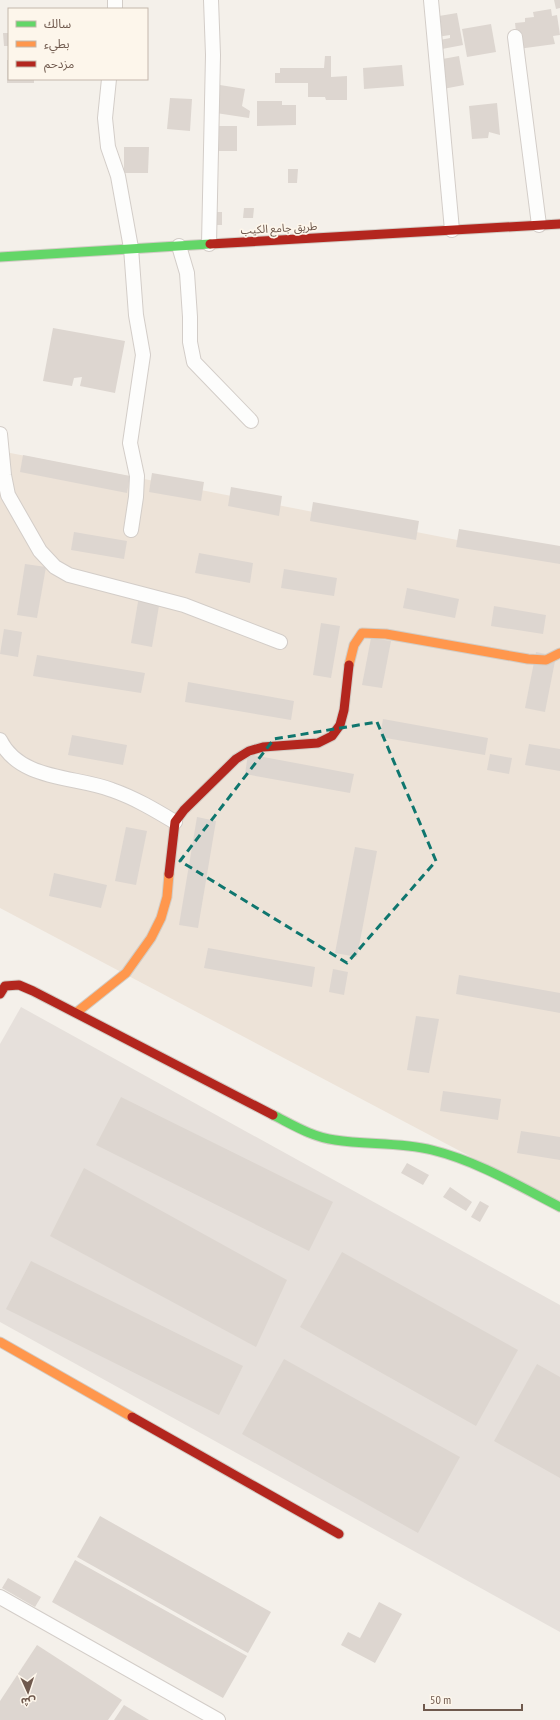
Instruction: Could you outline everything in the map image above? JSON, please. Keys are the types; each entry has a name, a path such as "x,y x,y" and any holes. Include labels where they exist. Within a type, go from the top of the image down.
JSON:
{"street":[{"path":"209,244 213,55 211,0"},
{"path":"431,0 452,230"},
{"path":"515,37 539,226"},
{"path":"109,80 105,118 108,147 118,176 131,248 136,316 143,355 130,443 137,476 136,497 131,530"},
{"name":"طريق جامع الكيب","path":"0,257 131,248 560,224"},
{"path":"179,246 187,273 190,342 194,362 251,421"},
{"path":"0,434 4,475 8,494 40,551 55,567 75,577 184,605 280,642"},
{"path":"77,1012 126,973 151,938 161,918 167,897 175,822 184,810 236,759 248,751 263,747 318,743 327,741 335,734 343,717 351,652 356,639 362,633 386,634 528,659 546,660 560,653"},
{"path":"0,740 6,750 21,764 53,776 110,789 129,796 175,822"},
{"path":"0,994 5,986 19,985 77,1012 310,1134 334,1140 378,1142 413,1146 440,1152 471,1163 560,1207"},
{"path":"0,1342 339,1534"},
{"path":"0,1597 218,1720"}],"highlighted area":[{"path":"377,722 436,861 347,963 180,861 274,739"}],"shaded area":[{"path":"0,451 560,560 560,1204 0,908"},
{"path":"21,1007 560,1305 560,1632 0,1322 0,1044"}],"building":[{"path":"554,0 560,0 560,8 556,9"},
{"path":"551,9 552,16 557,15 560,35 553,36 555,44 518,49 515,23 525,22 525,18 534,17 533,12"},
{"path":"457,13 463,45 442,49 440,40 450,38 450,35 437,37 433,17"},
{"path":"491,24 496,52 467,57 462,29"},
{"path":"3,33 8,33 8,46 4,46"},
{"path":"325,56 331,56 331,77 347,76 347,100 326,100 325,97 308,97 308,83 275,83 275,73 280,73 280,68 324,68"},
{"path":"459,56 464,85 443,89 437,60"},
{"path":"7,60 8,80 34,80 34,83 7,83"},
{"path":"402,65 404,86 364,89 363,68"},
{"path":"220,85 245,89 242,106 250,111 249,118 216,113"},
{"path":"170,98 192,99 190,131 167,129"},
{"path":"257,101 282,101 282,105 296,105 296,125 257,126"},
{"path":"497,103 500,135 489,132 488,138 472,139 469,106"},
{"path":"215,126 237,126 237,151 215,151"},
{"path":"124,147 149,147 148,173 124,173"},
{"path":"288,169 298,169 297,183 288,183"},
{"path":"244,208 254,208 253,218 243,218"},
{"path":"215,212 222,212 222,225 215,225"},
{"path":"53,328 125,341 115,393 80,386 82,377 74,378 72,386 43,381"},
{"path":"23,455 130,476 127,493 20,472"},
{"path":"152,473 204,482 201,501 149,492"},
{"path":"231,487 282,496 279,516 228,506"},
{"path":"313,502 419,521 416,540 310,521"},
{"path":"459,529 560,546 560,564 456,547"},
{"path":"74,532 127,541 124,559 71,550"},
{"path":"199,553 253,563 250,583 195,573"},
{"path":"25,564 46,567 37,618 17,615"},
{"path":"284,569 337,578 334,596 281,588"},
{"path":"407,588 459,599 455,618 403,608"},
{"path":"139,596 160,600 152,647 131,643"},
{"path":"494,606 546,615 543,634 491,626"},
{"path":"321,623 340,626 331,678 313,675"},
{"path":"4,629 22,632 18,657 0,654"},
{"path":"371,638 391,641 382,688 362,685"},
{"path":"536,652 556,656 545,712 525,708"},
{"path":"37,655 145,673 141,693 33,676"},
{"path":"188,682 294,701 291,720 185,702"},
{"path":"383,719 488,738 485,755 380,737"},
{"path":"72,735 127,745 123,765 68,755"},
{"path":"529,744 560,749 560,771 525,765"},
{"path":"248,754 354,774 350,793 245,774"},
{"path":"490,754 512,758 509,774 487,770"},
{"path":"197,817 216,821 198,928 179,925"},
{"path":"126,827 147,831 136,885 115,881"},
{"path":"355,847 377,851 357,957 335,953"},
{"path":"54,873 107,885 101,908 49,896"},
{"path":"208,948 315,967 312,987 204,968"},
{"path":"333,969 348,972 344,995 329,992"},
{"path":"459,975 560,993 560,1013 456,994"},
{"path":"416,1016 439,1019 429,1073 407,1070"},
{"path":"443,1091 501,1099 498,1120 440,1111"},
{"path":"121,1097 333,1202 309,1251 96,1145"},
{"path":"521,1131 560,1137 560,1160 517,1153"},
{"path":"407,1163 429,1175 423,1185 401,1173"},
{"path":"84,1168 287,1280 256,1347 50,1236"},
{"path":"450,1187 472,1202 466,1211 443,1197"},
{"path":"480,1201 489,1206 480,1222 471,1217"},
{"path":"342,1252 518,1350 476,1426 300,1327"},
{"path":"31,1261 243,1366 219,1415 6,1309"},
{"path":"284,1359 460,1457 418,1533 242,1434"},
{"path":"537,1364 560,1377 560,1478 494,1441"},
{"path":"100,1516 271,1612 248,1653 77,1557"},
{"path":"75,1560 247,1656 223,1698 52,1602"},
{"path":"8,1578 41,1597 35,1607 2,1588"},
{"path":"379,1602 402,1614 375,1663 341,1645 348,1632 360,1638"},
{"path":"37,1645 122,1700 108,1720 0,1720 0,1701"},
{"path":"124,1705 149,1720 114,1720"}],"traffic: fast":[{"path":"0,257 210,244"},
{"path":"273,1115 318,1136 347,1142 420,1147 449,1155 481,1167 560,1207"}],"traffic: slow":[{"path":"349,665 354,645 362,633 386,634 528,659 546,660 560,653"},
{"path":"77,1012 126,973 151,938 161,918 167,897 169,874"},
{"path":"0,1342 132,1417"}],"traffic: jam":[{"path":"210,244 560,224"},
{"path":"169,874 175,822 184,810 236,759 249,751 263,747 318,743 332,736 340,725 344,710 349,665"},
{"path":"0,994 5,986 19,985 33,991 273,1115"},
{"path":"132,1417 339,1534"}]}
